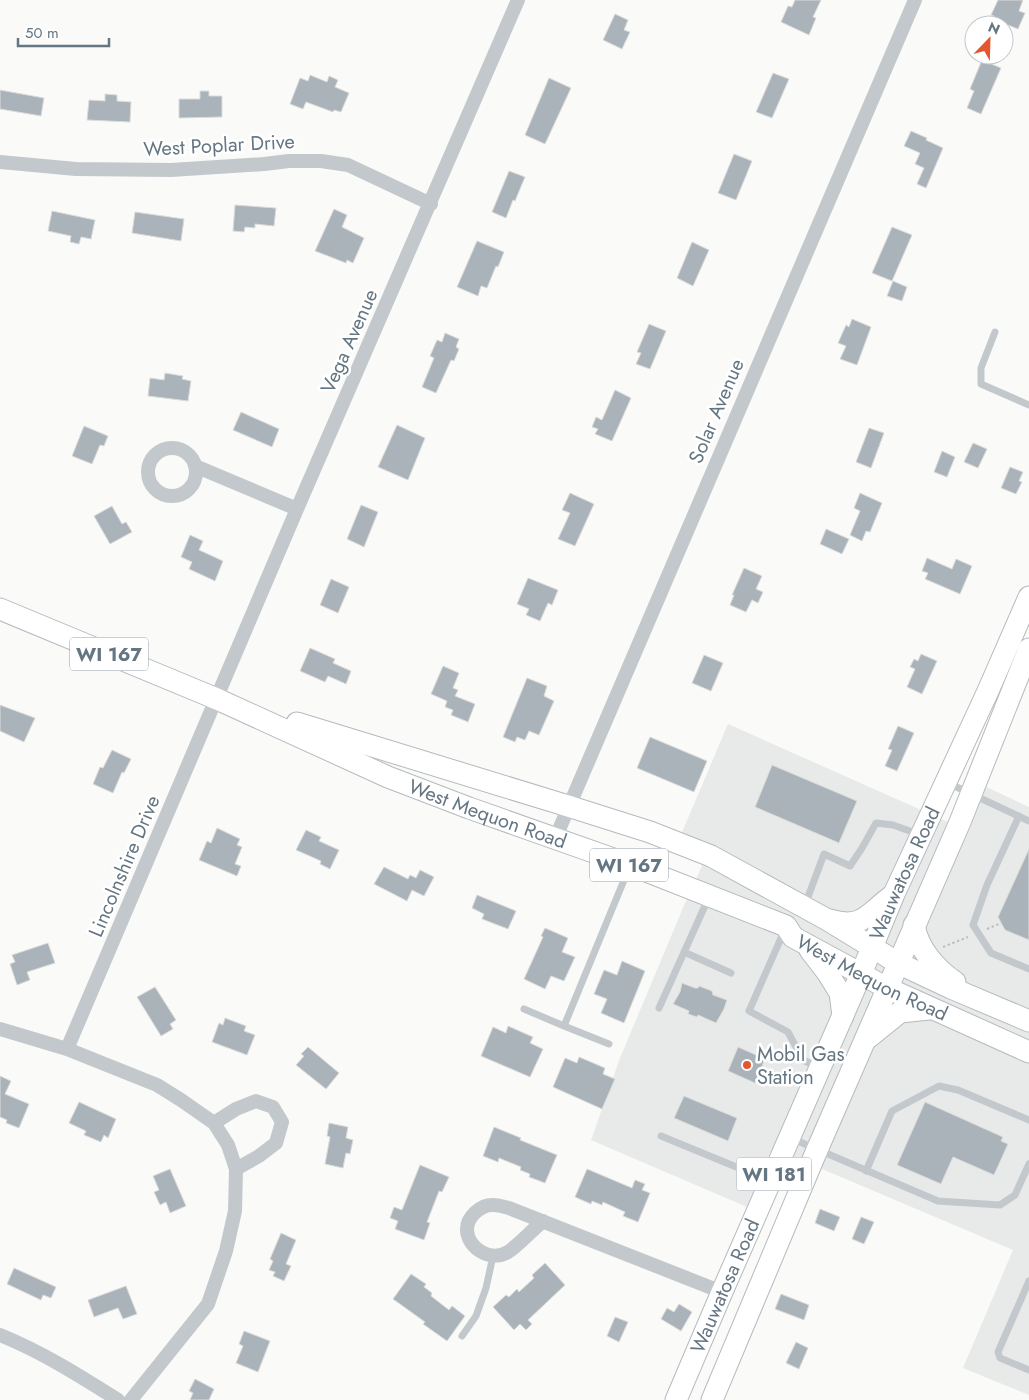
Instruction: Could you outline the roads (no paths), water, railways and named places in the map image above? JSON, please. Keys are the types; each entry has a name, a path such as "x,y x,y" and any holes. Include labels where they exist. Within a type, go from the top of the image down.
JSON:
{"main road":[{"name":"Wauwatosa Road","path":"712,1400 864,1042 894,894 1029,597"},
{"name":"West Mequon Road","path":"0,609 217,699 388,777 630,865 786,926 793,937 807,945 952,988 1029,1021"},
{"name":"Wauwatosa Road","path":"676,1400 843,1016 914,925 971,794 1029,649"},
{"name":"West Mequon Road","path":"217,699 650,832 711,856 826,918 880,968 931,1009 1029,1052"},
{"path":"817,1150 826,1101 917,871 931,815"},
{"path":"826,918 839,922 854,923 865,918 894,894"},
{"path":"800,905 786,926 801,930 963,1008 997,1020 1029,1021"},
{"path":"914,925 919,942 936,967 985,1001"},
{"path":"807,945 827,972 840,994 843,1016"},
{"path":"864,1042 900,1012 931,1009"}],"street":[{"name":"Vega Avenue","path":"217,699 297,509 518,0"},
{"name":"Solar Avenue","path":"555,839 915,0"},
{"name":"West Poplar Drive","path":"0,162 76,169 171,170 321,160 348,165 431,204"},
{"path":"195,466 297,509"},
{"name":"Lincolnshire Drive","path":"67,1049 217,699"},
{"path":"0,1028 67,1049 156,1085 214,1123 228,1144 236,1168 235,1211 226,1251 208,1304 131,1400"},
{"path":"214,1123 236,1109 256,1101 273,1107 282,1122 276,1143 259,1156 236,1168"},
{"path":"543,1221 507,1252 493,1256 482,1253 471,1243 467,1230 472,1216 481,1207 494,1205 509,1208 543,1221 722,1292"},
{"path":"0,1335 73,1371 118,1400"}],"lane":[{"path":"995,332 981,368 981,384 1029,405"},
{"path":"946,782 1029,821"},
{"path":"1019,816 987,885 973,925 991,953 1029,969"},
{"path":"800,905 824,854 850,866 876,823 893,825 922,835"},
{"path":"564,1026 630,865"},
{"path":"659,1008 709,896"},
{"path":"786,926 749,1011 788,1032 803,1060 820,1068"},
{"path":"684,952 731,973"},
{"path":"524,1009 609,1044"},
{"path":"866,1171 892,1111 939,1086 958,1090 1029,1120"},
{"path":"661,1136 770,1181"},
{"path":"790,1138 938,1201 1000,1204 1015,1195 1029,1164"},
{"path":"462,1336 476,1316 486,1288 493,1256"},
{"path":"1029,1281 998,1352 1000,1358 1029,1370"}],"place":[{"name":"Mobil Gas Station","path":"747,1065"}]}
